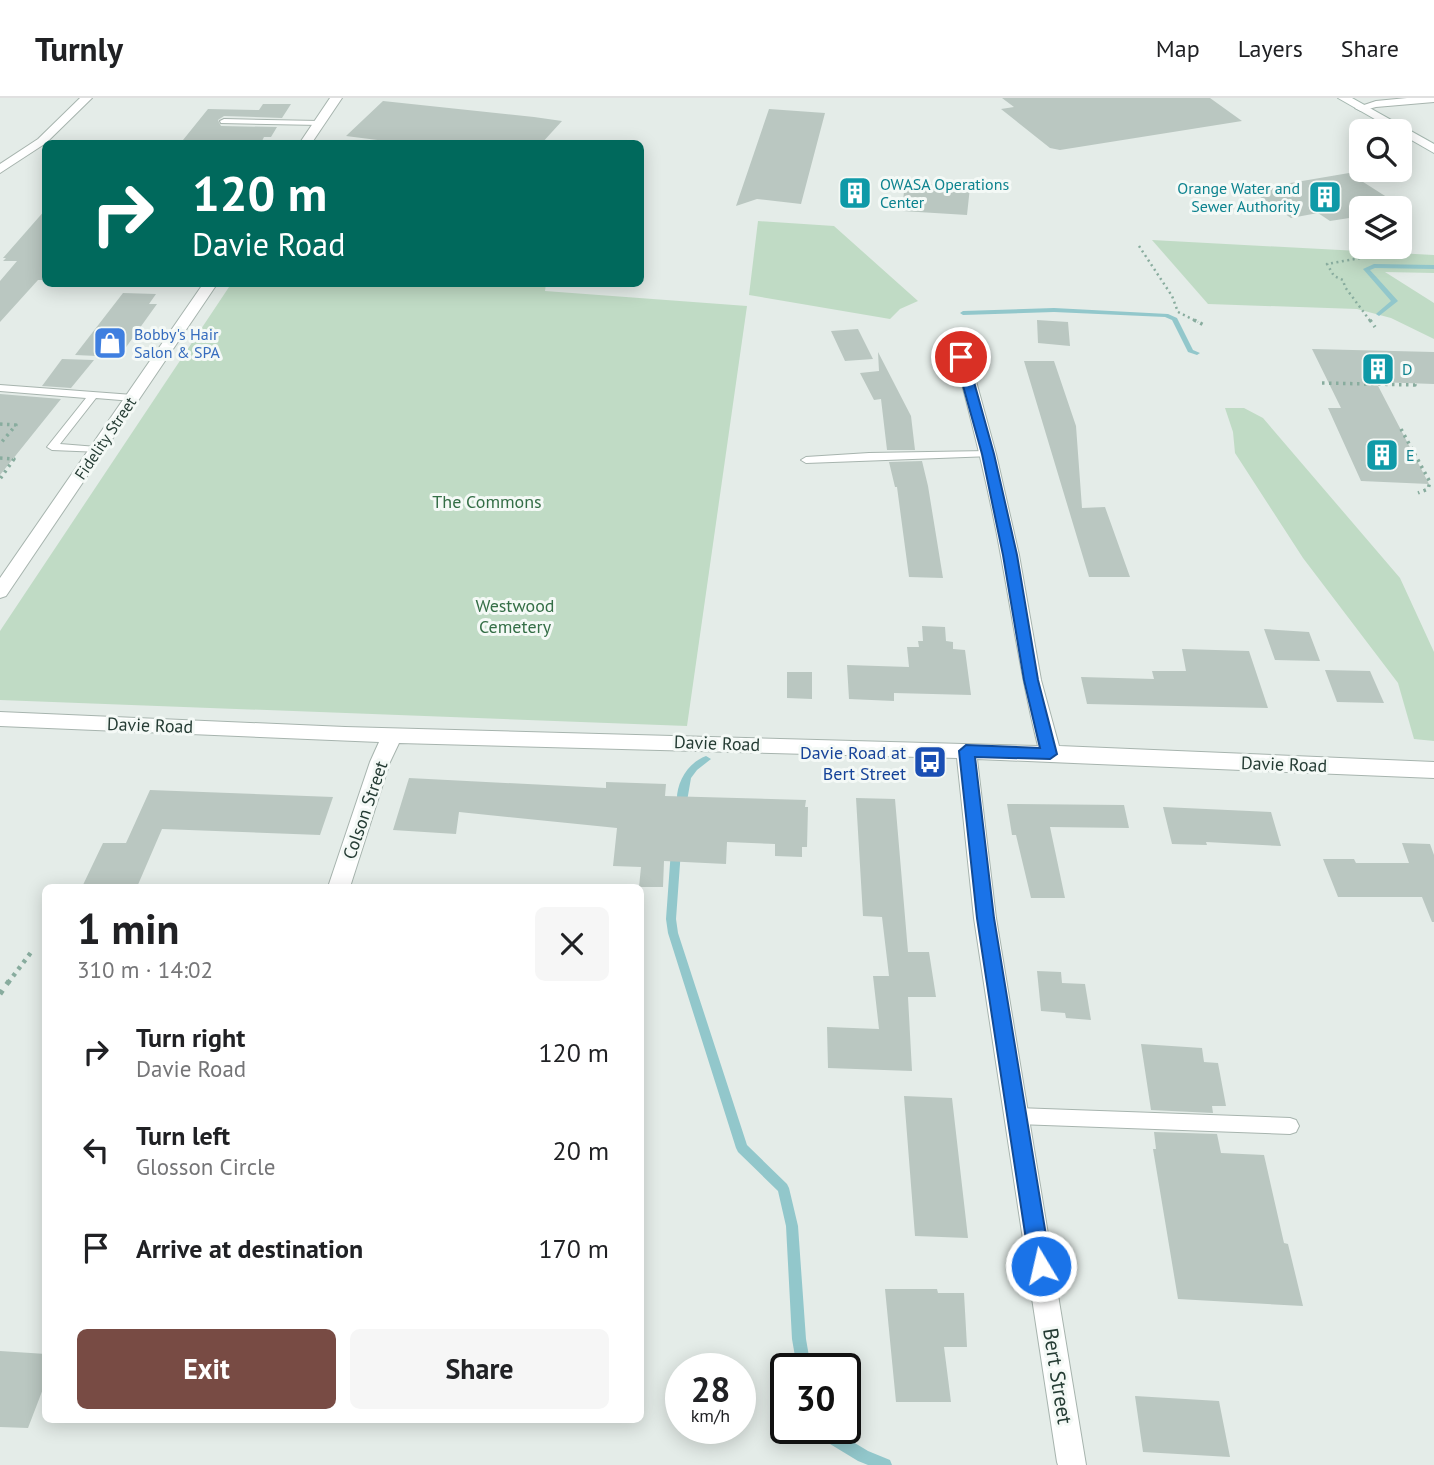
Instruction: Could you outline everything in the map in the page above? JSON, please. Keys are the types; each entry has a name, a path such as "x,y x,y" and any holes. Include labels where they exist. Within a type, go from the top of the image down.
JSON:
{"street":[{"path":"43,140 86,98"},
{"path":"308,140 336,98"},
{"path":"1344,98 1434,149"},
{"path":"1361,108 1376,104 1434,99"},
{"path":"0,169 42,141"},
{"name":"Fidelity Street","path":"0,592 208,287"},
{"path":"958,341 988,454 1010,555 1031,680 1050,754"},
{"name":"Davie Road","path":"0,719 393,735 966,751 1434,770"},
{"name":"Colson Street","path":"340,884 380,762 393,735"},
{"name":"Bert Street","path":"966,751 985,918 1072,1462"}],"lane":[{"path":"224,121 319,123"},
{"path":"0,388 132,398"},
{"path":"93,395 52,447 96,450"},
{"path":"806,460 988,454"},
{"path":"1017,1116 1290,1126"}],"path":[{"path":"1139,246 1172,296 1178,312 1206,326"},
{"path":"1355,259 1327,264 1334,276 1343,280 1345,287 1375,327"},
{"path":"1322,383 1415,386 1414,383"},
{"path":"0,424 16,425 0,444"},
{"path":"1401,429 1430,482 1428,489 1418,492"},
{"path":"0,458 14,459 0,479"},
{"path":"0,994 32,951"}],"green space":[{"path":"758,221 834,226 918,301 900,309 890,319 749,295"},
{"path":"1152,240 1349,250 1349,259 1412,259 1412,254 1434,255 1434,273 1385,272 1434,303 1434,339 1391,318 1357,309 1208,304"},
{"name":"The Commons","path":"229,287 546,287 545,291 747,306 687,726 0,700 0,631"},
{"path":"1225,408 1244,408 1263,418 1400,578 1434,652 1434,741 1414,739 1398,683 1303,558 1235,453 1233,432"}],"building":[{"path":"1002,98 1210,98 1242,121 1060,150 1050,148 1001,109 1014,107"},
{"path":"383,101 562,121 545,140 378,140 346,136"},
{"path":"263,104 291,104 282,118 224,116 218,120 221,126 277,127 271,137 264,137 262,140 183,140 208,109 259,110"},
{"path":"769,109 825,113 801,204 757,199 736,206"},
{"name":"Orange Water and Sewer Authority","path":"1349,173 1349,182 1363,182 1385,196 1349,196 1349,218 1330,221 1318,213 1291,218 1250,190"},
{"path":"905,182 970,187 967,215 902,211"},
{"path":"42,214 42,280 38,280 0,322 0,281 17,261 3,261 6,258 3,258"},
{"path":"123,293 156,294 149,304 157,304 119,357 75,355"},
{"path":"1037,320 1068,322 1070,346 1038,343"},
{"path":"858,329 873,359 845,361 831,331"},
{"path":"1312,349 1434,352 1434,384 1376,382 1429,484 1361,481 1328,408 1341,408"},
{"path":"878,352 911,416 915,450 887,450 881,399 874,400 860,373 879,371"},
{"path":"62,359 94,360 71,388 42,386"},
{"path":"1024,361 1054,361 1076,426 1082,508 1105,507 1130,577 1089,577"},
{"path":"0,394 61,399 0,475"},
{"path":"922,461 943,578 909,577 897,487 889,462"},
{"path":"922,626 945,627 946,641 953,642 953,649 965,650 971,695 894,693 894,701 849,699 847,665 909,667 907,647 919,647 918,641 923,641"},
{"path":"1264,629 1309,632 1320,661 1275,660"},
{"path":"1182,649 1249,651 1268,708 1087,704 1081,677 1154,679 1152,671 1186,671"},
{"path":"1325,670 1370,671 1384,703 1337,702"},
{"path":"787,672 812,672 812,699 787,698"},
{"path":"409,778 606,788 606,782 666,784 665,796 806,800 805,807 808,807 807,847 802,847 802,857 775,856 775,844 727,842 726,864 664,861 663,887 644,887 644,884 639,884 641,867 613,866 617,828 459,812 456,834 393,830"},
{"path":"150,790 333,797 320,835 162,829 138,884 83,884 103,843 126,843"},
{"path":"856,798 895,799 908,952 929,952 936,997 908,997 912,1071 828,1068 827,1027 879,1029 873,976 889,976 882,917 863,916"},
{"path":"1007,804 1124,805 1129,828 1050,827 1065,898 1031,898 1016,835 1012,835"},
{"path":"1163,807 1271,812 1281,846 1206,842 1207,845 1172,844"},
{"path":"1402,843 1430,844 1434,855 1434,922 1422,897 1338,897 1323,859 1354,859 1356,863 1409,863"},
{"path":"1037,971 1061,972 1062,983 1085,984 1091,1020 1066,1018 1065,1013 1041,1011"},
{"path":"1141,1044 1202,1048 1204,1062 1218,1063 1226,1106 1212,1106 1213,1113 1151,1110"},
{"path":"904,1096 952,1098 968,1238 915,1236"},
{"path":"1154,1132 1217,1134 1221,1153 1264,1155 1284,1243 1288,1244 1303,1306 1178,1299 1153,1149 1156,1149"},
{"path":"885,1289 937,1289 938,1293 964,1293 967,1347 944,1347 951,1402 896,1402"},
{"path":"0,1351 42,1354 42,1391 28,1428 0,1427"},
{"path":"1135,1396 1219,1401 1230,1457 1143,1452"}],"waterway":[{"path":"1379,314 1395,301 1366,269 1374,266 1434,267"},
{"path":"963,313 1054,310 1166,315 1175,319 1190,351 1197,353"},
{"path":"681,807 686,778 706,759"},
{"path":"676,850 671,919 673,933 742,1148 783,1188 792,1226 801,1353"},
{"path":"843,1444 885,1465"}],"place":[{"name":"OWASA Operations Center","path":"855,193"},
{"name":"Orange Water and Sewer Authority","path":"1325,197"},
{"name":"Bobby's Hair Salon & SPA","path":"110,343"},
{"name":"D","path":"1378,369"},
{"name":"E","path":"1382,455"},
{"name":"Davie Road at Bert Street","path":"930,762"}],"route":[{"path":"961,357 988,454 1010,555 1031,680 1050,754 966,751 985,918 1041,1266"}],"park label":[{"name":"Westwood Cemetery","path":"515,615"}]}
